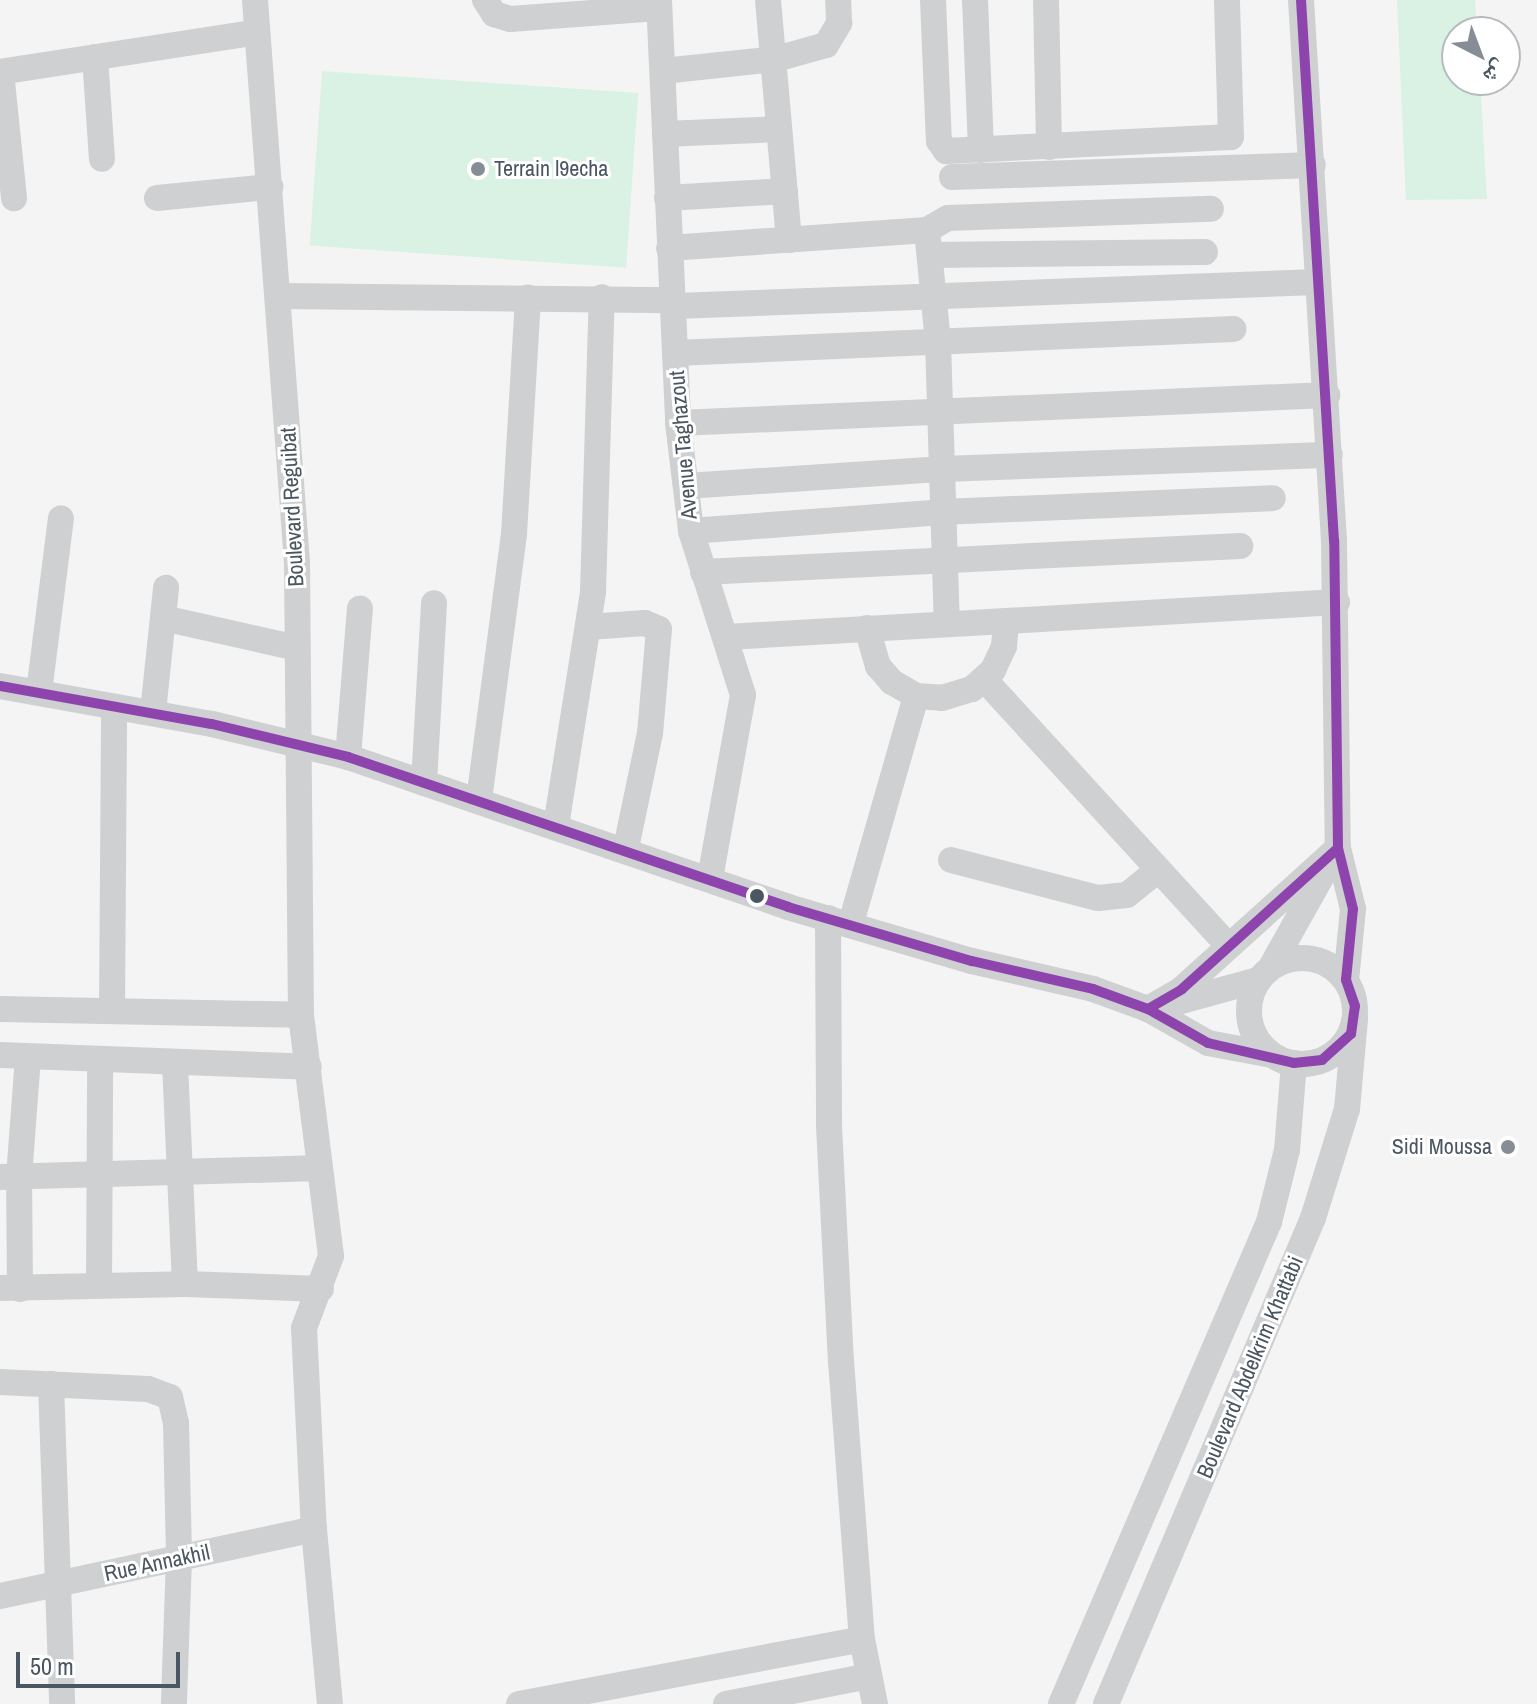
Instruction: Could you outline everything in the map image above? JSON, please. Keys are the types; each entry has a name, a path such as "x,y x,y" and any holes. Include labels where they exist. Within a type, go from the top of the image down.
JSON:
{"street":[{"name":"Boulevard Reguibat","path":"255,0 297,562 301,1015 331,1256 304,1328 314,1529 330,1704"},
{"path":"485,0 494,14 510,19 664,2"},
{"path":"768,0 776,59 789,240"},
{"path":"663,71 776,59 830,42 839,23 838,0"},
{"path":"933,0 939,145 946,151 1231,137 1227,0"},
{"path":"975,0 981,150"},
{"path":"1046,0 1049,147"},
{"path":"0,686 153,712 348,757 840,921 1148,1009 1208,1043 1283,1059 1333,1054 1351,1034 1355,1019 1346,980 1353,909 1338,848 1337,602 1301,0"},
{"name":"Avenue Taghazout","path":"664,2 667,198 675,303 678,423 691,531 740,679 742,710 710,879"},
{"path":"14,198 1,72 257,32"},
{"path":"95,57 102,159"},
{"path":"665,134 779,129"},
{"path":"952,177 1313,165"},
{"path":"157,198 270,187"},
{"path":"667,198 785,191"},
{"path":"947,623 938,342 929,242 948,218 1211,209"},
{"path":"669,248 789,240 1205,252"},
{"path":"279,296 602,297 675,303 934,297 1318,282"},
{"path":"479,800 514,534 528,297"},
{"path":"556,826 588,627 595,562 602,297"},
{"path":"675,353 1233,329"},
{"path":"678,423 1327,395"},
{"path":"686,486 943,469 1330,455"},
{"path":"691,531 942,512 1273,498"},
{"path":"39,692 61,518"},
{"path":"703,572 1240,546"},
{"path":"153,712 166,588"},
{"path":"727,637 1337,602"},
{"path":"424,783 434,603"},
{"path":"348,757 360,608"},
{"path":"163,618 297,648"},
{"path":"867,628 878,666 916,696 957,695 984,679 1004,646 1006,621"},
{"path":"588,627 645,623 659,629 650,733 626,848"},
{"path":"984,679 1227,944"},
{"path":"875,1704 862,1639 832,1184 840,921 916,696"},
{"path":"112,1011 114,707"},
{"path":"1148,1009 1182,989 1227,944 1338,848"},
{"path":"1283,1059 1260,1043 1250,1020 1265,974 1338,848"},
{"path":"951,860 1098,898 1127,895 1158,870"},
{"path":"1148,1009 1265,974 1286,959 1320,960 1346,980"},
{"path":"0,1009 301,1015"},
{"name":"Boulevard Abdelkrim Khattabi","path":"1106,1704 1257,1352 1341,1134 1351,1085 1355,1019"},
{"path":"0,1055 309,1067"},
{"path":"28,1057 10,1177 10,1288 185,1284 321,1289"},
{"name":"Boulevard Abdelkrim Khattabi","path":"1061,1704 1222,1338 1279,1193 1283,1059"},
{"path":"99,1285 102,1174 100,1061"},
{"path":"175,1064 185,1284"},
{"path":"10,1177 320,1168"},
{"path":"1222,1338 1257,1352"},
{"path":"0,1382 148,1389 170,1397 176,1423 179,1558 174,1704"},
{"path":"51,1384 62,1704"},
{"name":"Rue Annakhil","path":"0,1596 314,1529"},
{"path":"519,1704 615,1694 862,1639"},
{"path":"726,1704 869,1676"}],"green space":[{"path":"1397,0 1475,0 1476,16 1441,16 1441,96 1481,96 1487,199 1406,200"},
{"name":"Terrain l9echa","path":"322,71 638,93 626,268 310,246"}],"transit line":[{"path":"0,686 212,724 348,757 788,907 972,961 1093,989 1148,1009 1208,1043 1294,1063 1322,1060 1351,1034 1355,1006 1346,980 1353,909 1338,848 1334,541 1301,0"},
{"path":"1148,1009 1182,989 1338,848"}],"place":[{"name":"Terrain l9echa","path":"478,169"},
{"name":"Sidi Moussa","path":"1508,1147"}]}
